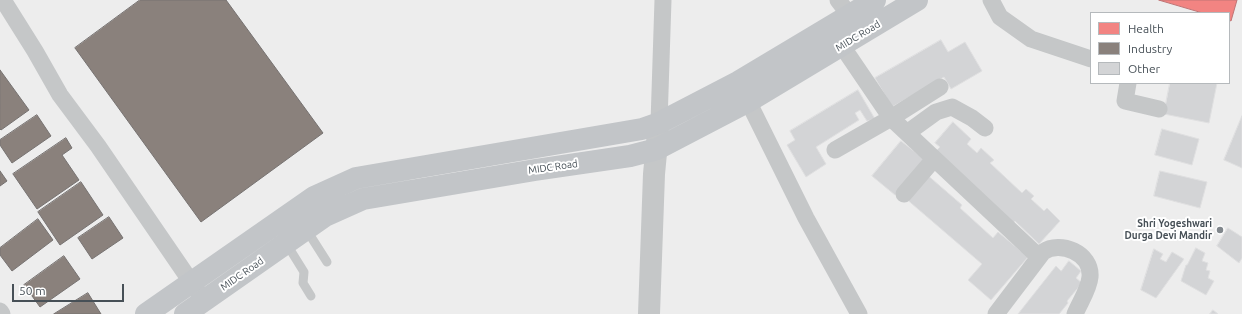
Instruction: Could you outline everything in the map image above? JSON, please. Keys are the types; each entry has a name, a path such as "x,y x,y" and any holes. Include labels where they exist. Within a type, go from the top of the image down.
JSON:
{"main road":[{"path":"146,314 314,197 356,178 642,129 659,123 738,82 844,8 875,0"},
{"name":"MIDC Road","path":"185,314 325,216 363,199 523,172 630,156 657,149 749,101 917,0"},
{"path":"520,150 523,172"}],"street":[{"path":"3,0 35,51 60,95 98,146 204,301"},
{"path":"649,314 654,174 659,123 663,0"},
{"path":"991,0 1000,17 1031,39 1090,59"},
{"path":"844,8 863,33"},
{"path":"842,46 891,118 1039,257"},
{"path":"738,82 749,101 806,218 859,314"},
{"path":"1128,84 1124,101 1159,109"},
{"path":"835,150 891,118 940,87"},
{"path":"907,134 936,112 952,107 985,128"},
{"path":"904,194 934,159"},
{"path":"996,314 1039,257 1049,248 1055,246 1070,250 1084,260 1090,275 1089,282 1075,314"}],"lane":[{"path":"306,229 327,262"},
{"path":"286,243 304,272 303,283 310,296"}],"building: Health":[{"path":"1159,0 1237,0 1231,21 1230,12 1200,12"}],"building: Industry":[{"path":"140,0 226,0 323,133 201,222 75,48"},
{"path":"0,70 29,110 1,130 0,129"},
{"path":"37,115 51,136 12,163 0,145 0,140"},
{"path":"66,138 72,148 62,155 79,180 37,209 13,174"},
{"path":"0,171 7,181 0,186"},
{"path":"81,182 103,215 60,245 38,212"},
{"path":"109,217 123,238 92,259 78,238"},
{"path":"38,219 53,240 12,271 0,255 0,248"},
{"path":"64,256 80,279 40,307 24,285"},
{"path":"88,293 101,314 54,314"}],"building: Other":[{"path":"941,40 948,52 965,42 982,71 951,89 944,77 892,107 875,78"},
{"path":"1170,84 1217,84 1209,123 1164,114"},
{"path":"858,90 875,119 867,121 860,110 855,113 859,120 816,147 826,164 806,177 787,145 795,140 790,131"},
{"path":"1242,116 1242,168 1224,160"},
{"path":"953,122 971,139 967,144 977,153 981,148 994,160 990,163 1022,193 1026,189 1034,196 1031,199 1044,211 1047,208 1060,221 1039,244 1015,221 1012,225 934,153 940,147 935,143"},
{"path":"1162,129 1199,139 1192,165 1155,155"},
{"path":"901,141 924,159 895,195 872,176"},
{"path":"1160,171 1207,182 1200,208 1154,196"},
{"path":"925,173 962,205 960,208 993,238 998,232 1028,257 991,300 968,280 982,264 904,197"},
{"path":"1228,228 1242,237 1242,258 1239,263 1217,246"},
{"path":"1196,248 1205,253 1202,261 1208,263 1206,270 1210,271 1208,278 1214,281 1206,295 1181,281 1186,265"},
{"path":"1154,249 1163,254 1160,259 1166,262 1172,252 1184,259 1156,298 1141,290"},
{"path":"1069,261 1081,271 1076,278 1082,283 1067,301 1068,303 1059,314 1018,314 1056,266 1061,271"},
{"path":"1213,310 1218,314 1210,314"}],"place":[{"name":"Shri Yogeshwari Durga Devi Mandir","path":"1220,230"}]}
